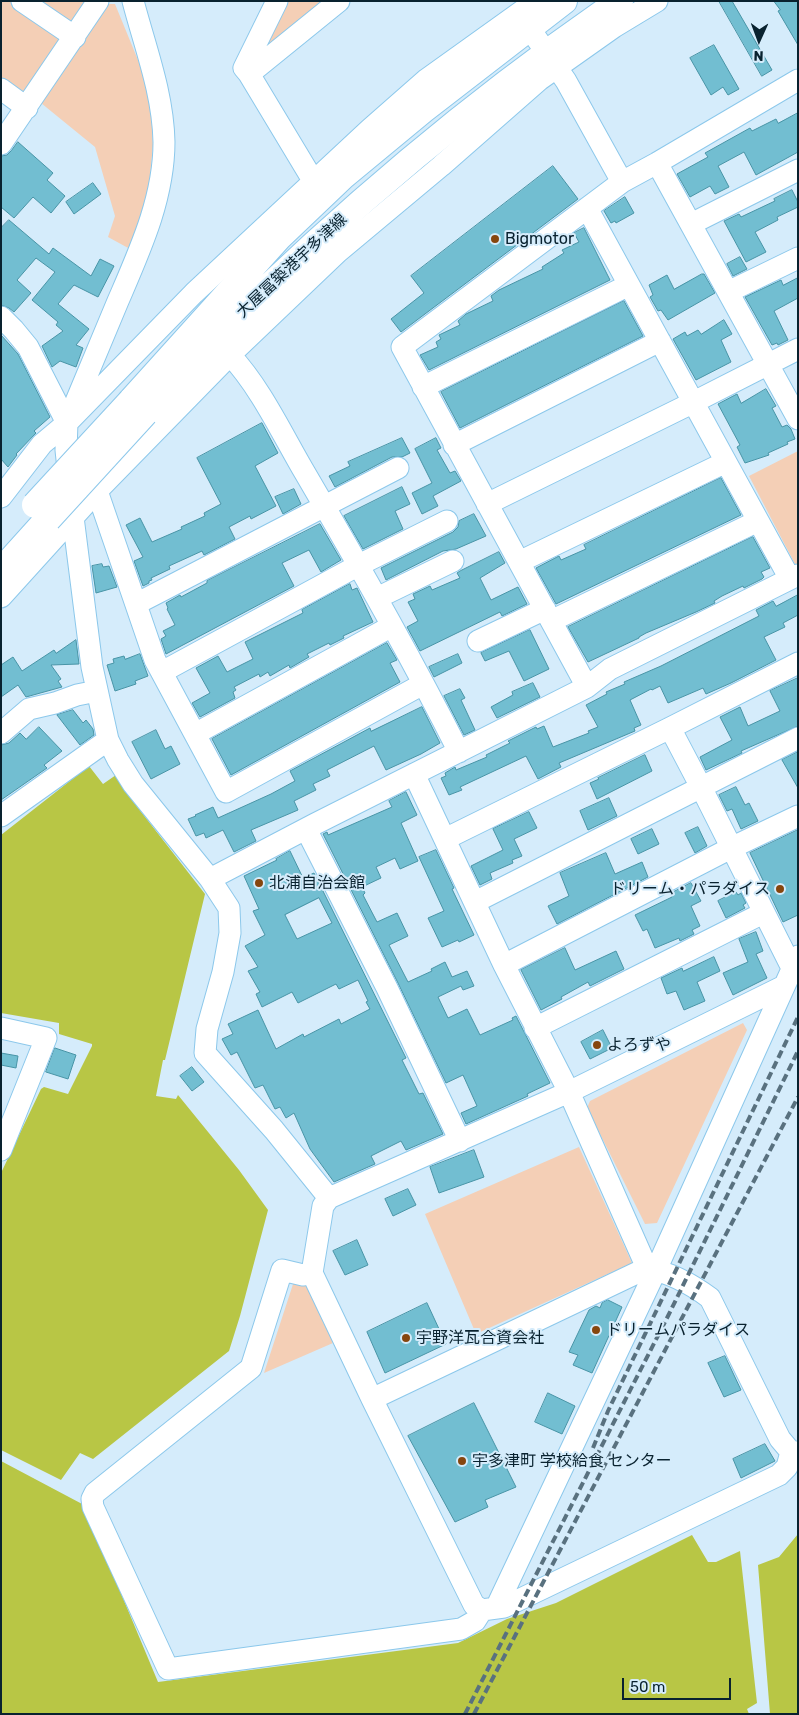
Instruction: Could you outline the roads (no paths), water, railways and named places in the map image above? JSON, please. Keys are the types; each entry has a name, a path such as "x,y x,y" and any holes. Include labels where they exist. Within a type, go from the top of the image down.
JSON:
{"main road":[{"name":"大屋冨築港宇多津線","path":"1,571 52,514 138,407 280,237 342,177 423,110 524,11 564,1"},
{"name":"大屋冨築港宇多津線","path":"138,407 219,335 300,257 426,148 552,60 620,1"},
{"name":"大屋冨築港宇多津線","path":"1,543 52,514"}],"street":[{"path":"22,1 75,37"},
{"path":"1,144 98,1"},
{"path":"1,597 52,514 66,450 67,423 149,224 162,169 164,142 162,112 157,84 133,1"},
{"path":"277,1 244,68 314,182"},
{"path":"249,74 339,1"},
{"path":"52,514 97,491 230,355 338,252 442,166 539,80 552,60 614,28 657,1"},
{"path":"5,482 42,444 67,423 194,293 369,130 427,79 524,11 566,81 622,182"},
{"path":"587,687 402,347 622,182 658,163 798,80"},
{"path":"1,89 27,108"},
{"path":"658,163 798,419"},
{"path":"691,224 798,170"},
{"path":"210,879 587,687 610,669 794,577 758,522 587,208"},
{"path":"728,292 798,258"},
{"path":"423,387 629,285"},
{"path":"1,317 28,347 67,423"},
{"path":"454,445 660,341"},
{"path":"487,504 692,403 798,348"},
{"path":"230,355 249,379 325,506 377,598 459,752"},
{"path":"42,444 58,444 66,450"},
{"path":"520,562 726,462"},
{"path":"136,604 325,506 391,467"},
{"path":"97,491 155,660 226,792 423,684"},
{"path":"52,514 108,740 132,784 210,879 229,908 230,933 207,1029 205,1052 274,1130 329,1198"},
{"path":"162,672 359,565 447,521"},
{"path":"478,641 548,615 758,522"},
{"path":"377,598 453,561"},
{"path":"195,734 392,626"},
{"path":"445,839 798,663"},
{"path":"1,733 29,709 96,691"},
{"path":"670,728 791,970"},
{"path":"475,902 798,738"},
{"path":"1,816 108,740"},
{"path":"414,774 504,965 569,1092 651,1269"},
{"path":"504,965 731,848 798,816"},
{"path":"306,829 387,988 460,1141"},
{"path":"536,1028 763,913"},
{"path":"372,1399 651,1269 675,1276 694,1286 710,1298 780,1439 794,1452 787,1467 779,1475 504,1607 489,1609 474,1605 372,1399 312,1272 323,1206 329,1198 569,1092 791,970"},
{"path":"312,1272 303,1275 282,1270 251,1368 95,1493 92,1499 93,1507 168,1669 462,1629 489,1609 791,970"},
{"path":"1,1028 46,1038 1,1150"}],"railway":[{"path":"593,1448 608,1411 798,1017"},
{"path":"465,1714 668,1316 798,1051"},
{"path":"474,1714 798,1097"}],"place":[{"name":"Bigmotor","path":"495,239"},
{"name":"北浦自治会館","path":"259,883"},
{"name":"ドリーム・パラダイス","path":"780,889"},
{"name":"よろずや","path":"597,1045"},
{"name":"ドリームパラダイス","path":"596,1330"},
{"name":"宇野洋瓦合資会社","path":"406,1338"},
{"name":"宇多津町 学校給食 センター","path":"462,1461"}]}
